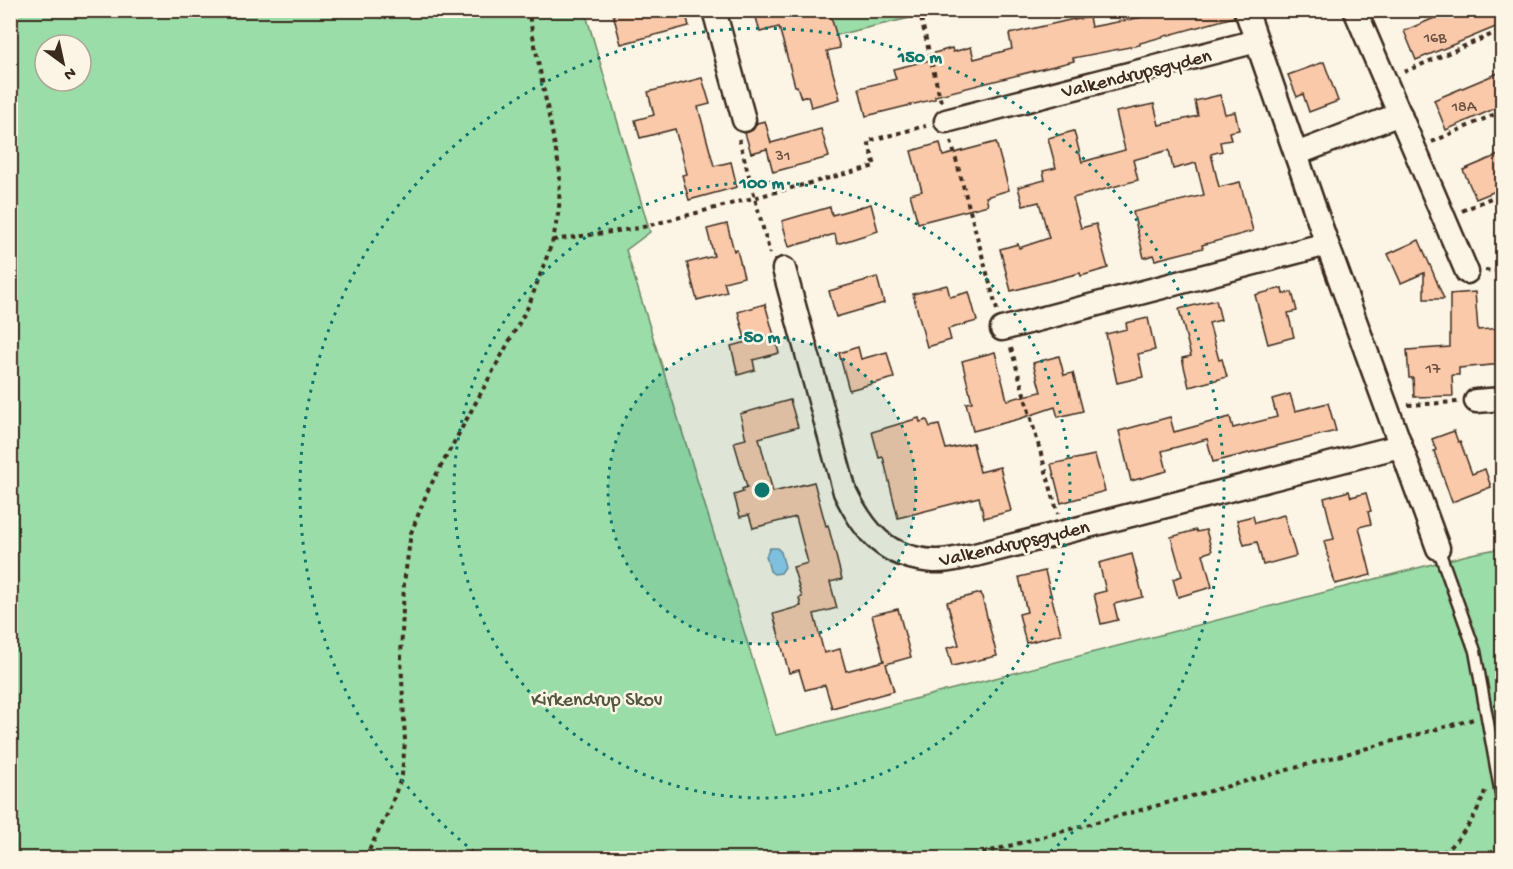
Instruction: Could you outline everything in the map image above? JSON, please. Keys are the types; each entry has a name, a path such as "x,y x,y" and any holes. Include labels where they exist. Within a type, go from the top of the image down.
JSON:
{"street":[{"path":"714,10 744,120"},
{"path":"1246,10 1327,244 1438,548"},
{"path":"1355,10 1467,272"},
{"name":"Valkendrupsgyden","path":"946,121 1257,41"},
{"path":"1296,154 1400,114"},
{"path":"1002,329 1327,244"},
{"name":"Valkendrupsgyden","path":"784,269 845,492 857,518 876,539 902,555 936,562 975,555 1400,446"},
{"path":"1476,401 1503,399"}],"lane":[{"path":"1438,548 1474,651 1503,800"}],"path":[{"path":"365,858 389,812 402,775 405,741 401,658 404,583 411,533 428,490 529,305 554,240 559,209 560,172 528,10"},
{"path":"919,10 946,121 1002,329 1013,351 1063,532"},
{"path":"1385,80 1503,30"},
{"path":"1414,149 1503,111"},
{"path":"744,120 736,127 754,197 772,261 784,269"},
{"path":"554,240 639,228 875,166 868,141 946,121"},
{"path":"1444,219 1503,194"},
{"path":"1386,407 1476,401"},
{"path":"965,858 1487,715"},
{"path":"1435,858 1467,829 1480,806 1495,759"}],"green space":[{"path":"829,10 940,11 836,35"},
{"name":"Kirkendrup Skov","path":"10,11 585,11 650,232 626,250 776,735 1471,554 1502,548 1502,858 11,858"}],"water":[{"path":"770,548 777,548 781,552 785,567 781,573 774,574 770,571 766,556"}],"building":[{"path":"612,10 685,10 689,26 621,44"},
{"path":"754,10 829,10 840,48 827,51 840,99 811,107 808,96 801,98 795,86 779,27 760,32"},
{"path":"1147,10 1233,10 1234,17 1140,43 1140,45 1073,58 1074,61 866,116 859,88 896,79 893,69 935,59 934,53 952,48 953,52 971,47 974,59 1012,49 1009,34 1089,17 1091,27 1148,16"},
{"path":"1453,10 1503,10 1503,24 1416,60 1404,31"},
{"path":"1324,62 1338,101 1309,112 1303,94 1297,97 1288,75"},
{"path":"1503,71 1503,105 1446,130 1434,100"},
{"path":"702,78 710,104 698,107 714,166 731,162 737,187 689,200 682,175 687,174 675,129 640,138 635,120 654,115 648,92"},
{"path":"1220,95 1225,114 1235,112 1239,130 1229,132 1231,140 1220,142 1222,151 1211,154 1219,187 1240,182 1253,231 1202,245 1203,248 1155,260 1153,255 1144,258 1133,212 1204,195 1196,163 1173,169 1169,150 1133,160 1138,180 1073,198 1081,228 1096,224 1108,268 1011,291 1000,249 1018,244 1019,248 1049,238 1039,202 1023,206 1018,187 1045,180 1043,171 1056,168 1048,138 1074,131 1082,162 1125,150 1116,112 1154,104 1159,125 1198,116 1195,101"},
{"path":"765,121 771,143 821,129 829,157 773,172 767,149 751,153 745,133 753,130 757,123"},
{"path":"996,142 1009,190 986,197 988,205 918,223 910,194 922,191 911,151 940,143 943,156"},
{"path":"1503,153 1503,188 1476,199 1463,170"},
{"path":"871,204 878,231 837,244 835,234 789,247 782,221 830,207 832,215"},
{"path":"727,224 744,277 724,282 727,292 697,300 687,263 714,256 707,229"},
{"path":"1419,240 1444,299 1424,299 1424,273 1401,283 1388,254"},
{"path":"877,277 884,303 836,317 829,291"},
{"path":"947,285 950,297 969,292 977,321 948,329 951,340 927,347 913,294"},
{"path":"1282,288 1283,294 1292,292 1297,311 1288,313 1294,337 1268,344 1255,295"},
{"path":"1475,292 1478,330 1503,328 1503,364 1459,368 1459,375 1452,375 1453,396 1414,397 1413,378 1409,378 1407,350 1450,347 1450,294"},
{"path":"1216,300 1221,320 1209,323 1219,360 1222,359 1227,377 1189,387 1182,358 1191,356 1179,309"},
{"path":"765,304 779,353 753,360 755,370 738,375 731,346 746,342 738,312"},
{"path":"1148,318 1155,350 1138,354 1143,377 1117,383 1106,334 1127,329 1126,323"},
{"path":"858,347 861,359 887,352 894,378 849,390 839,353"},
{"path":"995,352 1007,400 1041,392 1033,363 1059,356 1064,375 1073,373 1083,411 1058,417 1055,407 973,431 966,403 972,402 962,361"},
{"path":"1290,394 1295,411 1328,403 1336,431 1213,462 1207,439 1162,451 1167,471 1131,481 1119,431 1170,417 1174,432 1230,417 1233,428 1277,417 1272,399"},
{"path":"790,400 798,427 759,438 773,492 814,482 826,526 828,525 842,579 830,582 837,608 814,614 824,653 840,649 846,671 884,661 872,615 898,609 911,657 886,664 894,691 832,708 825,685 805,690 799,670 789,673 773,614 801,606 799,598 802,597 793,567 808,563 796,517 753,528 749,515 740,517 734,495 743,492 742,489 747,487 734,442 746,439 740,414"},
{"path":"919,418 920,422 927,420 930,427 939,425 946,449 973,443 980,472 1000,467 1011,511 984,518 979,497 898,518 883,457 879,458 872,432"},
{"path":"1454,431 1472,474 1485,469 1491,487 1452,502 1432,439"},
{"path":"1095,455 1105,491 1061,503 1051,464"},
{"path":"1349,491 1351,497 1366,493 1371,511 1368,512 1371,524 1359,527 1371,575 1335,584 1324,541 1334,539 1324,498"},
{"path":"1284,515 1296,556 1263,565 1257,542 1244,545 1237,520 1253,516 1255,523"},
{"path":"1196,530 1197,532 1206,530 1212,551 1203,554 1212,587 1178,597 1173,579 1182,576 1171,537"},
{"path":"1132,554 1143,597 1114,604 1118,620 1101,624 1094,594 1106,591 1099,563"},
{"path":"1045,571 1061,634 1026,643 1019,614 1027,612 1019,577"},
{"path":"981,593 997,656 952,666 947,648 959,645 947,602"}]}
